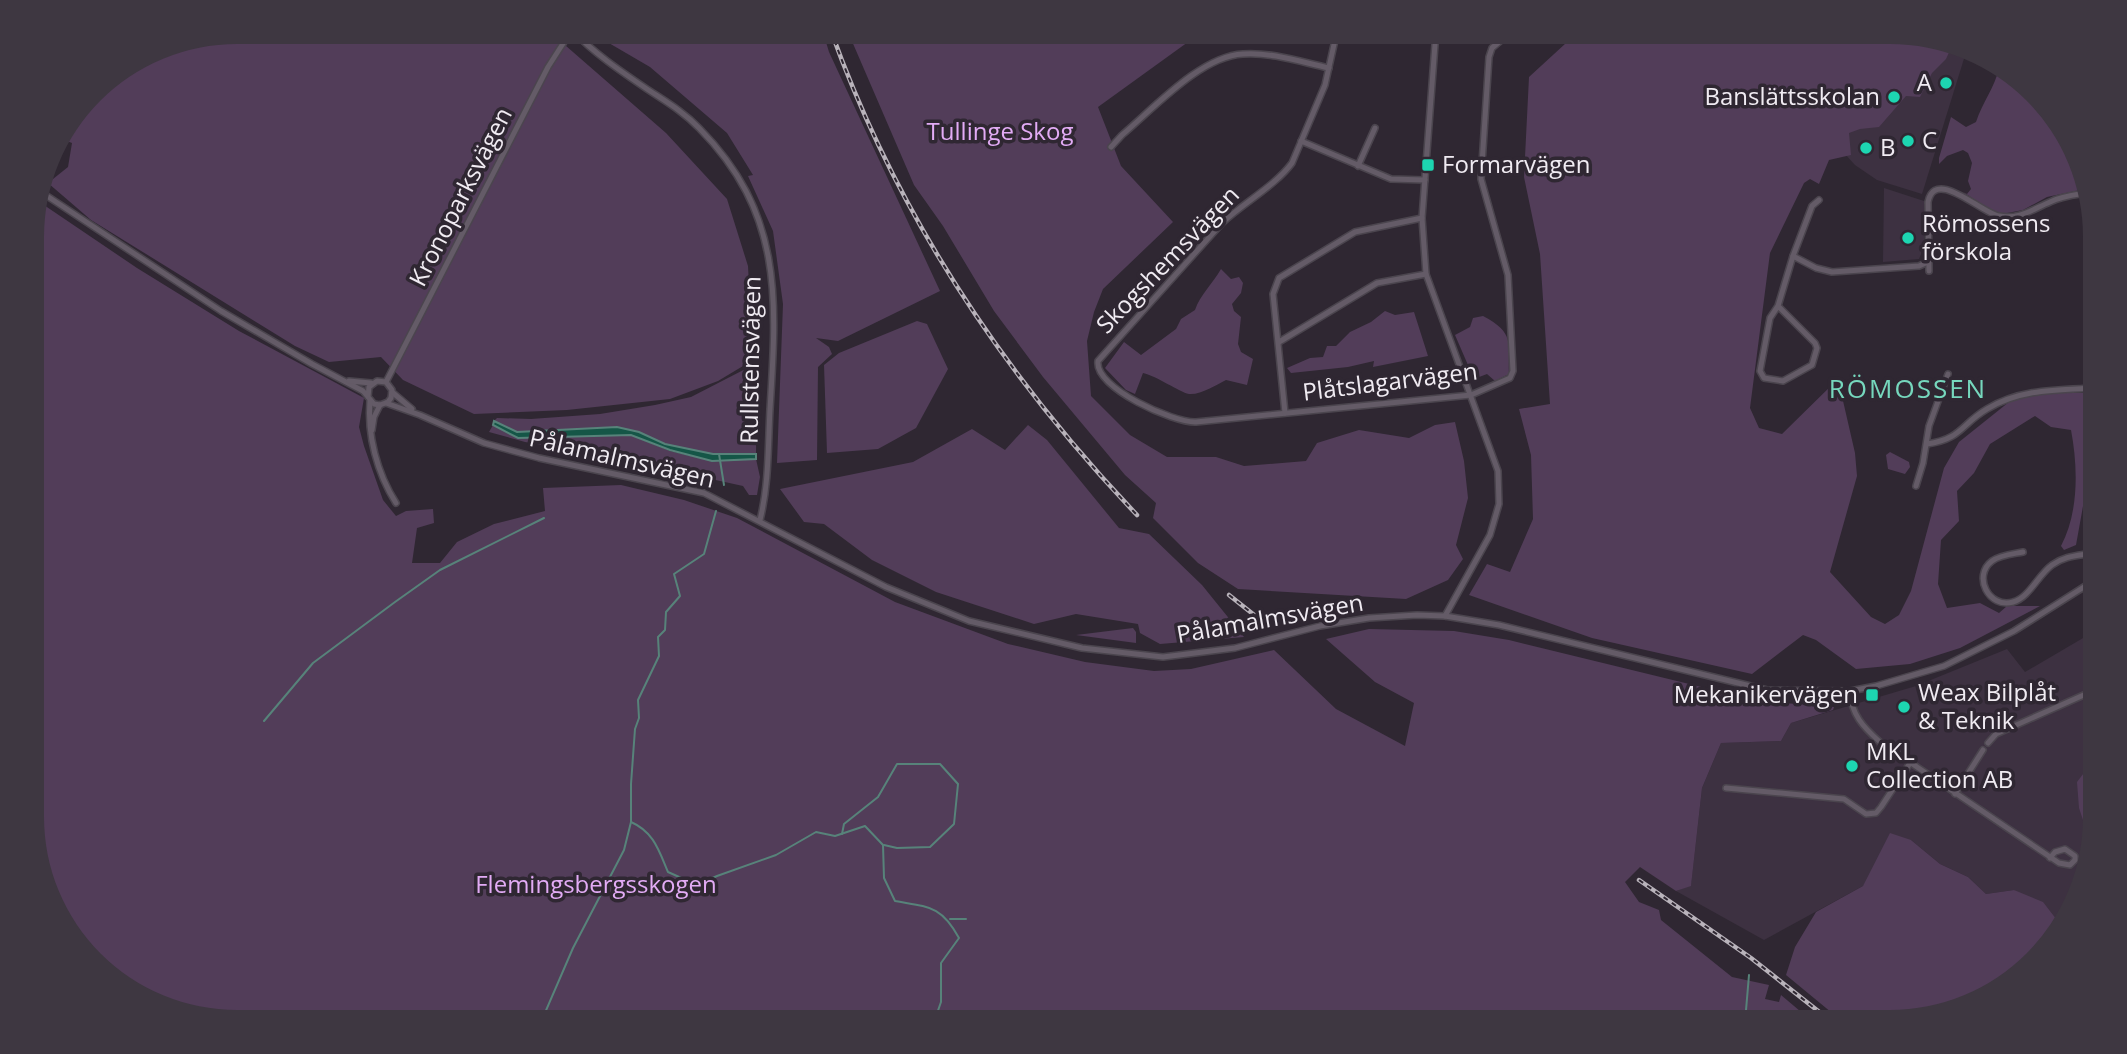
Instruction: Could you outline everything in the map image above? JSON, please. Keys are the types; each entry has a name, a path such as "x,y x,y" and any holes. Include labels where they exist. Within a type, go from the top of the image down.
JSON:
{"street":[{"name":"Kronoparksvägen","path":"386,382 548,67 564,44"},
{"name":"Rullstensvägen","path":"586,44 699,127 746,190 760,220 770,257 773,305 765,495 760,520"},
{"name":"Skogshemsvägen","path":"1097,368 1100,358 1213,232 1242,204 1286,171 1325,85 1334,44"},
{"path":"1435,44 1422,218 1426,274 1498,471 1499,504 1490,535 1445,616"},
{"name":"Plåtslagarvägen","path":"1097,368 1125,396 1186,422 1471,395 1505,381 1513,371 1508,275 1481,179 1489,57 1492,48 1497,44"},
{"path":"1111,147 1197,72 1220,58 1264,54 1329,68"},
{"path":"1359,166 1375,128"},
{"path":"1301,141 1391,180 1425,180"},
{"path":"1929,271 1928,202 1935,189 1952,190 1989,213 2001,217 2020,216 2059,198 2079,195"},
{"path":"48,197 221,311 383,404"},
{"path":"1778,306 1817,348 1812,365 1783,381 1764,378 1760,371 1770,318 1778,306 1812,206 1819,200"},
{"path":"1284,413 1273,294 1279,278 1355,232 1422,218"},
{"path":"1793,256 1816,268 1843,273 1919,266 1928,262"},
{"path":"1279,342 1377,283 1426,274"},
{"path":"1916,485 1927,444 1928,426 1948,374"},
{"path":"346,381 386,382 392,392 390,399 374,416 371,436"},
{"path":"371,383 368,391 371,436 386,484 396,503"},
{"path":"1927,444 1945,442 1989,408 2022,394 2083,388"},
{"name":"Pålamalmsvägen","path":"392,392 420,415"},
{"name":"Pålamalmsvägen","path":"383,404 420,415 484,443 539,458 705,493 886,587 957,616 1082,648 1163,657 1235,648 1320,626 1369,618 1445,616 1499,625 1767,690 1850,691 1923,674 1968,655 2014,631 2083,586"},
{"path":"2023,552 1997,558 1985,569 1985,589 1997,601 2006,603 2018,600 2056,563 2083,555"},
{"path":"1850,691 1850,703 1866,729 1910,763 2050,858"},
{"path":"1988,743 1996,734 2083,695"},
{"path":"1955,794 1983,750"},
{"path":"1726,788 1844,799 1866,814 1871,814 1881,807 1910,763"}],"shaded area":[{"name":"Banslättsskolan","path":"1837,44 1915,45 1964,58 1922,194 1877,180 1855,165 1845,154"},
{"path":"1884,188 1924,201 1924,247 1919,259 1883,262"},
{"path":"494,421 517,432 617,427 639,432 665,444 713,454 756,454 756,459 712,461 670,450 631,435 518,438 493,425"},
{"path":"2083,638 2082,842 2073,879 2054,919 2014,890 1986,894 1968,877 1940,864 1911,840 1863,886 1764,940 1676,891 1691,885 1702,788 1721,743 1781,741 1791,723 1916,686 2007,649 2025,672"}],"green space":[{"path":"224,44 564,44 666,133 727,199 748,266 753,360 718,381 670,399 567,410 474,414 403,380 381,357 329,362 295,346 91,220 51,185 53,179 68,167 72,143 70,140 100,100 130,76 163,58 199,47"},
{"path":"611,44 827,44 940,291 838,341 816,338 829,347 832,354 818,367 817,460 777,463 783,304 773,231 748,176 753,175 727,133 650,67"},
{"name":"Tullinge Skog","path":"853,44 1185,44 1098,107 1121,166 1173,222 1103,289 1087,341 1091,396 1130,435 1167,457 1216,457 1244,466 1306,461 1317,443 1359,430 1409,438 1435,425 1455,422 1464,461 1468,498 1456,545 1463,559 1448,580 1406,599 1238,589 1198,563 1153,518 1156,503 1125,475 1043,377 994,311 943,226 914,185"},
{"path":"1565,44 1890,44 1915,45 1949,53 1932,73 1920,97 1906,96 1879,127 1849,133 1851,155 1829,160 1819,184 1810,179 1804,183 1770,253 1750,408 1759,428 1782,434 1838,379 1855,453 1857,476 1830,572 1871,617 1885,624 1899,615 1911,591 1944,468 1959,442 2009,402 2036,393 2083,393 2083,506 2076,545 2064,550 2061,546 2074,504 2075,459 2071,430 2051,427 2035,416 1990,444 1974,473 1957,491 1959,521 1941,540 1938,584 1947,608 1980,603 1999,613 2007,606 2040,606 1960,648 1910,664 1856,669 1816,640 1803,635 1752,674 1592,638 1469,595 1487,564 1510,572 1533,519 1531,455 1519,409 1550,404 1540,254 1524,177 1529,77"},
{"path":"1997,76 2008,84 2027,100 2043,119 2069,163 2078,190 2047,197 2023,210 2002,214 1963,192 1967,194 1971,189 1968,181 1972,163 1968,153 1963,150 1947,156 1939,164 1951,117 1966,127 1976,122"},
{"name":"Flemingsbergsskogen","path":"46,206 137,268 239,331 364,398 359,427 383,500 396,516 406,511 433,509 434,523 417,528 412,563 440,563 457,542 494,524 545,511 543,488 621,485 684,500 737,518 895,602 1008,644 1085,662 1154,671 1191,669 1274,650 1336,709 1405,746 1414,703 1375,682 1326,639 1369,629 1454,631 1509,640 1759,701 1834,707 1833,710 1791,723 1781,741 1721,743 1702,788 1691,886 1676,891 1640,867 1625,882 1639,902 1659,910 1661,920 1732,977 1769,985 1765,999 1779,1002 1781,995 1799,1010 237,1010 199,1007 152,990 119,970 100,954 84,935 58,891 45,842"},
{"path":"1221,269 1231,279 1239,277 1243,283 1241,293 1232,304 1234,311 1241,317 1238,344 1241,352 1253,359 1247,385 1226,380 1203,391 1189,394 1143,373 1135,394 1126,390 1105,368 1124,342 1141,355 1176,329 1181,319 1195,310"},
{"path":"1385,311 1395,315 1414,312 1428,356 1373,367 1374,361 1348,367 1291,373 1287,368 1310,358 1323,357 1327,346 1336,346 1350,332 1371,322"},
{"path":"1483,316 1500,328 1508,339 1509,374 1495,381 1487,374 1474,379 1455,335 1470,327 1473,318"},
{"path":"917,321 927,324 948,369 916,428 878,449 827,453 824,365 839,353"},
{"path":"757,363 756,454 714,454 665,444 639,432 617,427 516,432 494,421 497,418 531,419 600,414 655,405 691,397"},
{"path":"493,425 518,438 631,435 670,451 712,461 756,459 760,477 757,495 749,495 743,486 597,454 525,442 489,432"},
{"path":"1028,425 1047,440 1119,528 1149,534 1202,585 1244,637 1160,644 1140,633 1138,624 1076,614 1034,624 936,592 872,560 824,524 804,522 780,489 913,462 972,429 1005,450"},
{"path":"1890,452 1909,462 1910,467 1905,474 1888,469 1886,455"},
{"path":"1133,628 1136,632 1136,643 1076,635"},
{"path":"2083,774 2083,820 2079,808 2077,782"},
{"path":"1890,833 1911,840 1940,864 1968,877 1986,894 2014,890 2043,902 2055,917 2035,944 2017,962 1997,978 1952,1000 1903,1010 1828,1010 1786,975 1795,947 1816,912 1863,886"}],"waterway":[{"path":"719,454 724,485"},
{"path":"546,1010 573,948 624,850 631,822 631,784 635,729 639,718 638,700 659,656 658,637 665,630 666,612 680,596 674,574 704,554 716,511"},
{"path":"264,721 313,663 395,602 440,570 544,518"},
{"path":"842,834 844,824 878,797 897,764 940,764 958,784 954,824 930,847 897,848 884,845"},
{"path":"631,822 650,837 668,872 697,885 776,855 816,832 835,836 865,826 883,845 884,878 895,901 940,913 959,938 941,963 941,1002 938,1010"},
{"path":"950,919 966,919"},
{"path":"1746,1010 1749,975"}],"railway":[{"path":"836,44 888,165 959,290 1042,406 1088,462 1137,515"},
{"path":"1229,595 1263,622"},
{"path":"1639,880 1751,958 1817,1010"}],"place":[{"name":"A","path":"1946,83"},
{"name":"Banslättsskolan","path":"1894,97"},
{"name":"C","path":"1908,141"},
{"name":"B","path":"1866,148"},
{"name":"Formarvägen","path":"1428,165"},
{"name":"Römossens förskola","path":"1908,238"},
{"name":"Mekanikervägen","path":"1872,695"},
{"name":"Weax Bilplåt & Teknik","path":"1904,707"},
{"name":"MKL Collection AB","path":"1852,766"}],"district":[{"name":"RÖMOSSEN","path":"1908,389"}]}
